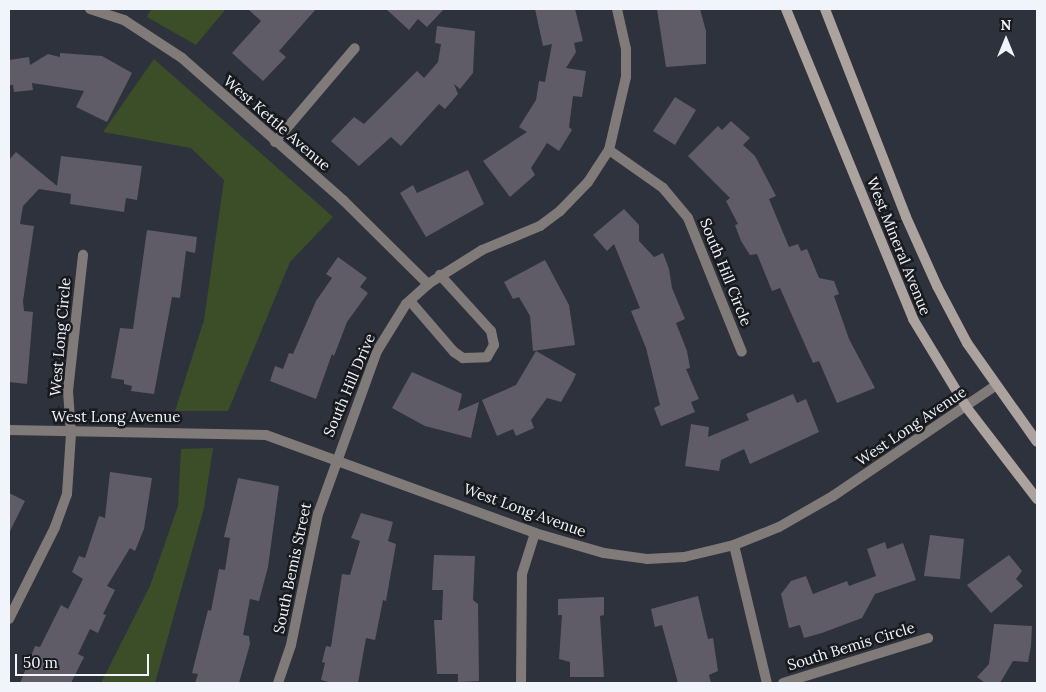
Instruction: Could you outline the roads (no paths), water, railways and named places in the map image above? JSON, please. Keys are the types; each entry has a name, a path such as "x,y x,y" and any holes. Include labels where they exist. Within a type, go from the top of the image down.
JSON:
{"main road":[{"name":"West Mineral Avenue","path":"786,9 894,280 934,358 966,408 1037,499"},
{"name":"West Mineral Avenue","path":"825,9 921,251 953,317 995,386 1037,442"}],"street":[{"name":"West Kettle Avenue","path":"90,9 124,20 167,46 343,200 428,284"},
{"name":"South Hill Drive","path":"336,458 377,351 410,301 440,274 482,250 526,233 560,211 588,182 609,150 626,77 626,49 616,9"},
{"path":"275,142 355,48"},
{"name":"South Hill Circle","path":"609,150 663,188 688,218 742,352"},
{"name":"West Long Circle","path":"9,619 55,528 67,494 71,433 69,381 83,255"},
{"path":"410,301 454,352 463,358 488,357 494,346 491,331 440,274"},
{"name":"West Long Avenue","path":"9,430 71,433 239,431 292,441 535,532 604,553 647,559 684,557 734,545 779,528 833,496 966,408 995,386"},
{"name":"South Bemis Street","path":"278,683 291,645 318,514 336,458"},
{"path":"521,683 522,574 535,532"},
{"path":"734,545 767,683"},
{"name":"South Bemis Circle","path":"783,683 928,638"}]}
